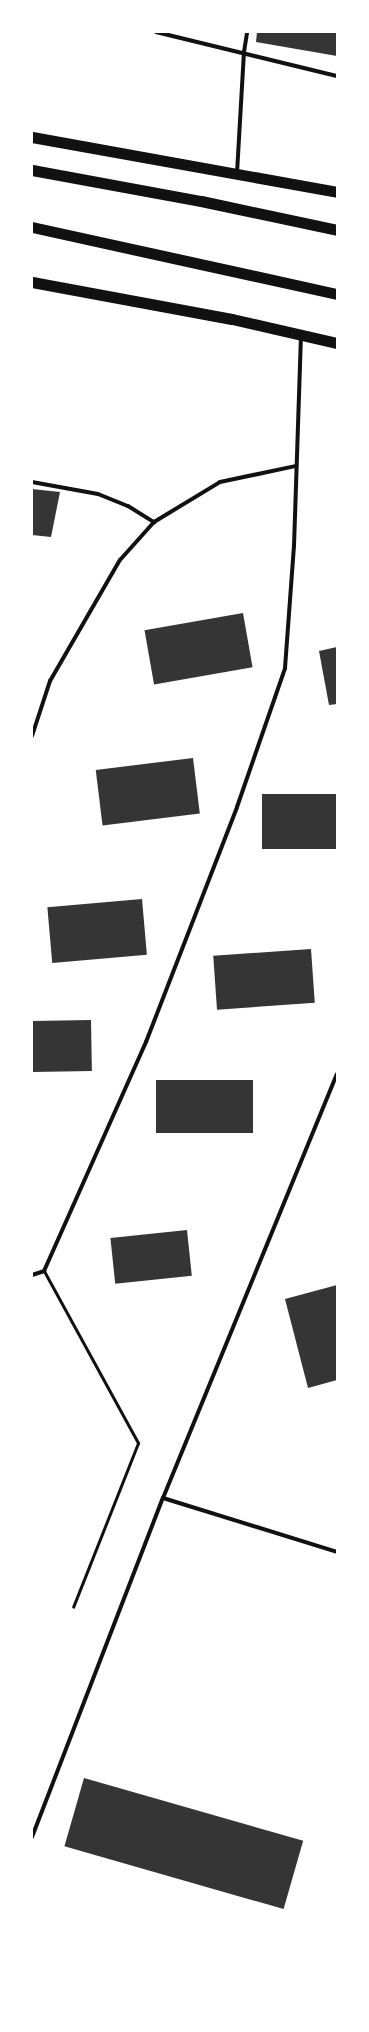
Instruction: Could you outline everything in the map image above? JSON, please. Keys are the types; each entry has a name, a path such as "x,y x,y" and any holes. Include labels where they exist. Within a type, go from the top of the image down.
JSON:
{"highway":[{"path":"32,137 237,176 337,192"},
{"path":"32,170 201,201 337,230"},
{"path":"32,227 337,294"},
{"path":"32,282 232,319 337,343"}],"street":[{"path":"156,32 244,52 337,76"},
{"path":"237,176 244,52 247,32"},
{"path":"32,1275 44,1271 146,1042 237,807 285,668 294,546 301,335"},
{"path":"32,736 50,681 120,560 154,522 220,482 296,466"},
{"path":"32,482 98,494 128,506 154,522"},
{"path":"32,1837 163,1498 337,1074"},
{"path":"163,1498 337,1552"}],"lane":[{"path":"44,1271 138,1443 73,1607"}],"building":[{"path":"257,32 337,32 337,56 256,42"},
{"path":"32,489 60,492 51,537 32,535"},
{"path":"243,613 253,667 154,685 145,630"},
{"path":"337,647 337,704 329,705 319,651"},
{"path":"193,758 200,814 103,826 96,770"},
{"path":"262,794 337,794 337,849 262,849"},
{"path":"142,899 147,955 52,963 47,907"},
{"path":"311,949 315,1003 217,1010 213,956"},
{"path":"91,1020 92,1071 33,1072 32,1021"},
{"path":"156,1080 253,1080 253,1133 156,1133"},
{"path":"187,1230 192,1276 115,1284 110,1238"},
{"path":"337,1285 337,1380 308,1388 285,1299"},
{"path":"84,1778 303,1841 284,1909 64,1846"}]}
